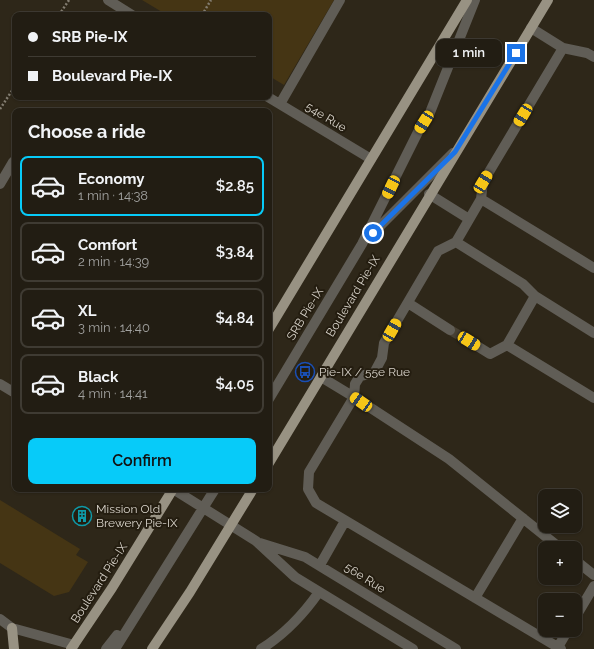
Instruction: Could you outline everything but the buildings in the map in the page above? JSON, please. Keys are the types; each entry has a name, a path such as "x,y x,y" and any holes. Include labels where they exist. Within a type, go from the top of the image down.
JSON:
{"main road":[{"path":"272,320 467,0"},
{"name":"Boulevard Pie-IX","path":"272,458 429,194 548,0"},
{"name":"Boulevard Pie-IX","path":"72,647 112,588 171,492"},
{"path":"152,649 187,597 251,492"},
{"path":"12,628 14,649"}],"street":[{"path":"108,0 127,12"},
{"path":"280,104 340,0"},
{"name":"SRB Pie-IX","path":"272,394 362,244 419,130 429,115 475,0"},
{"path":"531,28 563,48 587,52 594,57"},
{"path":"563,48 483,182 481,199 456,242 438,251 384,343 382,358 374,373 360,376 355,384 354,397 311,467 307,483 310,494 316,503 345,521 559,648 564,637"},
{"name":"54e Rue","path":"272,99 371,159"},
{"name":"SRB Pie-IX","path":"362,244 455,152"},
{"path":"0,184 12,166"},
{"path":"429,194 469,219"},
{"path":"481,199 594,268"},
{"path":"456,242 523,284 535,296 594,332"},
{"path":"469,341 490,354 507,345 535,296"},
{"path":"408,303 450,330"},
{"path":"507,345 594,398"},
{"path":"321,377 449,459 551,541"},
{"path":"0,384 12,391"},
{"name":"56e Rue","path":"178,492 256,541 305,557 456,649"},
{"path":"115,649 213,492"},
{"path":"475,598 523,518"},
{"path":"320,566 345,521"},
{"name":"56e Rue","path":"256,541 295,577 413,649"},
{"path":"582,566 594,575"},
{"path":"582,606 594,586"},
{"path":"106,649 154,588"},
{"path":"261,649 272,642 305,613 319,592"},
{"path":"0,619 12,628 72,647"}],"path":[{"path":"62,12 69,0"},
{"path":"204,12 211,0"},
{"path":"0,109 12,91"}],"shaded area":[{"path":"142,0 334,0 284,85 272,78 272,12 162,12"},
{"path":"0,500 80,549 76,555 88,562 69,592 54,596 0,563"}],"tunnel":[{"path":"450,330 469,341"}],"place":[{"name":"Pie-IX / 55e Rue","path":"305,372"},
{"name":"Mission Old Brewery Pie-IX","path":"82,516"}],"route":[{"path":"373,233 455,152 516,53"}]}
